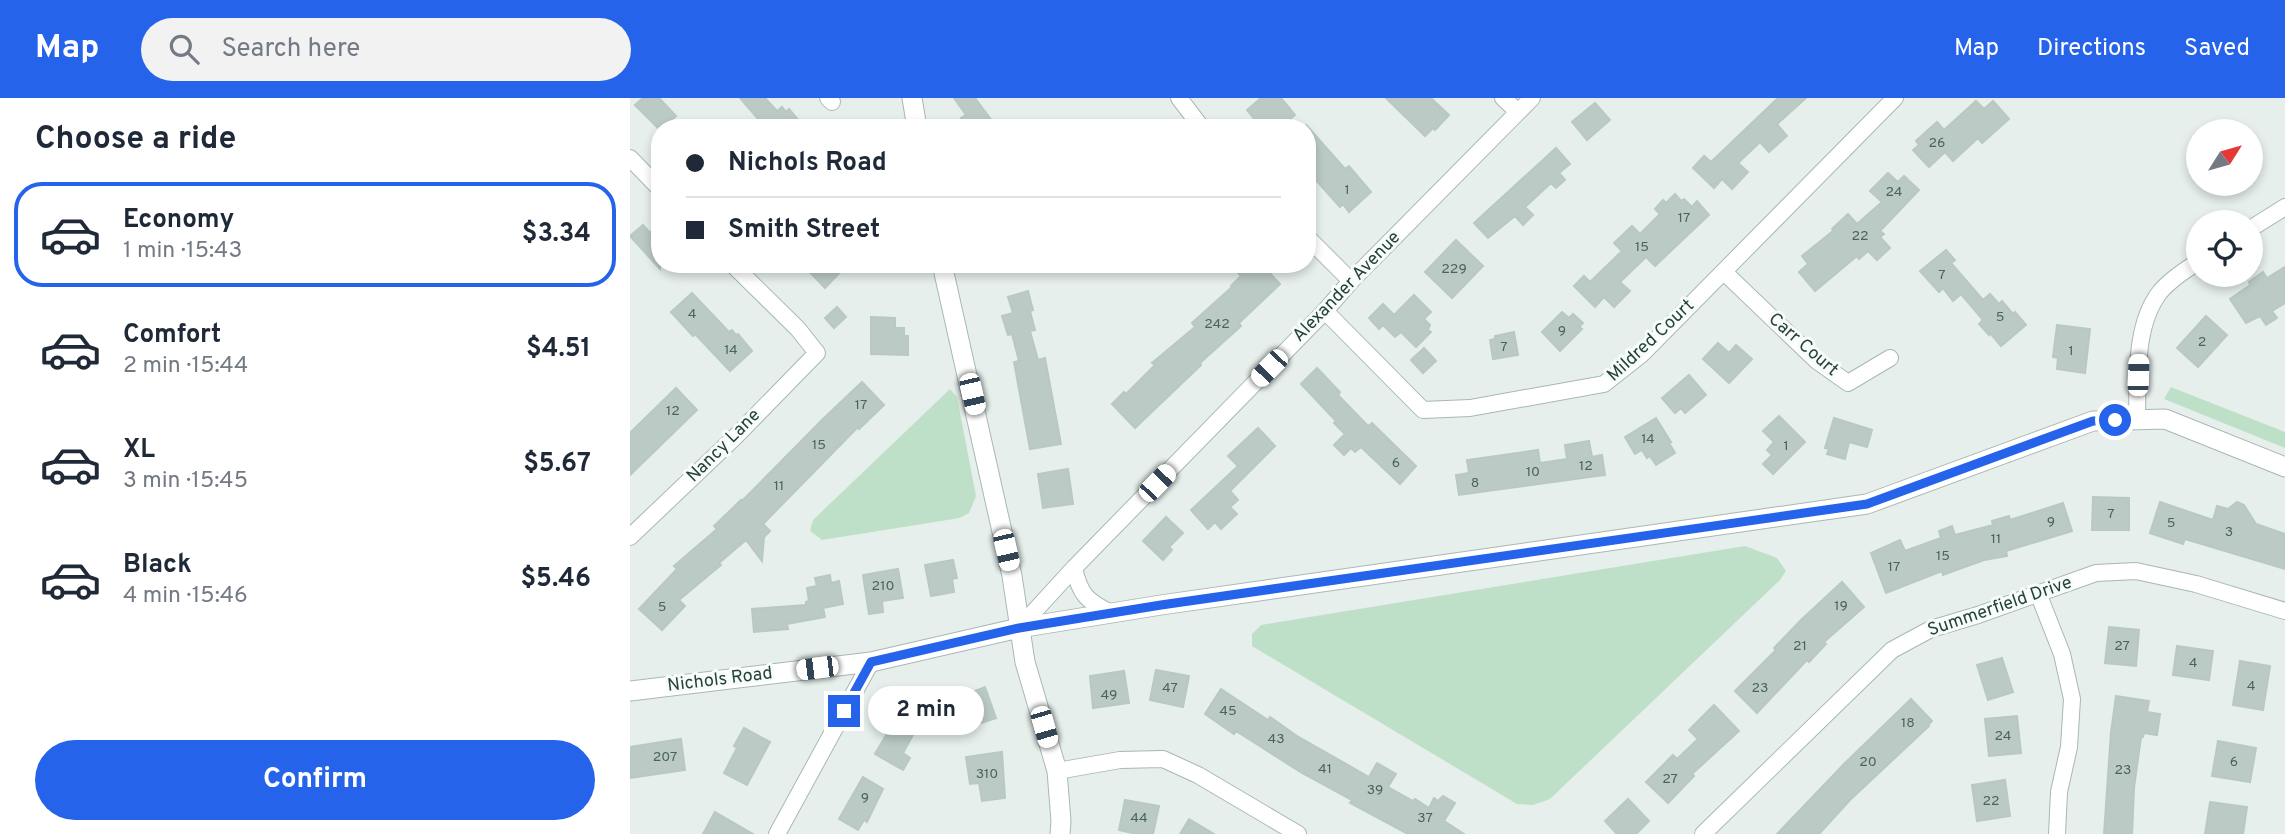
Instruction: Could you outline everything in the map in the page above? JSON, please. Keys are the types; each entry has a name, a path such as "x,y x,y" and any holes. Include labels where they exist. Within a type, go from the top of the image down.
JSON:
{"street":[{"path":"912,98 916,119"},
{"path":"1179,98 1195,119"},
{"path":"1503,98 1518,112"},
{"name":"Alexander Avenue","path":"1019,628 1351,281 1532,98"},
{"name":"Mildred Court","path":"1325,311 1423,410 1470,408 1604,384 1642,354 1895,98"},
{"path":"630,158 651,180"},
{"path":"2263,221 2285,207"},
{"path":"1316,246 1351,281"},
{"path":"2137,419 2139,354 2145,323 2159,293 2186,269"},
{"name":"Carr Court","path":"1724,272 1817,361 1848,383 1890,358"},
{"name":"Nancy Lane","path":"630,537 736,436 817,353 798,329 741,273"},
{"path":"944,273 1012,576 1025,662 1057,771 1060,834"},
{"name":"Nichols Road","path":"630,691 871,662 1019,628 1111,613 1867,504 2093,421 2165,419 2285,467"},
{"path":"1074,568 1078,586 1089,601 1111,613"},
{"name":"Summerfield Drive","path":"1703,834 1892,650 1931,629 2096,573 2136,571 2196,584 2285,611"},
{"path":"2038,593 2062,654 2072,699 2069,747 2059,792 2057,834"},
{"path":"777,834 871,662"},
{"path":"1057,771 1120,760 1163,759 1198,775 1298,834"}],"green space":[{"path":"2171,387 2285,432 2285,448 2164,399"},
{"path":"950,389 957,397 976,496 969,513 960,518 822,540 810,531 813,520"},
{"path":"1745,546 1777,558 1786,571 1780,580 1550,799 1533,805 1517,804 1252,646 1252,634 1261,625"}],"building":[{"path":"643,98 659,98 676,116 673,119 651,121 635,105"},
{"path":"740,98 765,98 777,111 782,107 786,112 789,109 797,119 758,119"},
{"path":"954,98 975,98 991,119 962,119 966,115"},
{"path":"1261,98 1281,98 1295,115 1290,119 1254,119 1247,110"},
{"path":"1386,98 1431,98 1449,115 1425,136"},
{"path":"1778,98 1806,98 1777,124 1787,136 1769,152 1760,142 1738,163 1748,172 1732,189 1722,179 1714,188 1693,168 1704,156 1711,162"},
{"path":"1976,101 1984,109 1993,101 2009,119 1982,143 1978,138 1953,161 1945,152 1929,167 1913,150 1919,145 1916,141 1937,122 1944,130"},
{"path":"1595,103 1610,120 1587,140 1572,122"},
{"path":"1316,136 1345,169 1349,166 1371,192 1349,212 1343,204 1340,207 1316,180"},
{"path":"1556,148 1570,164 1559,173 1565,180 1556,188 1551,183 1525,207 1533,215 1523,225 1515,216 1488,238 1474,223"},
{"path":"1888,173 1898,182 1904,176 1919,190 1880,231 1884,234 1880,237 1890,248 1877,260 1868,251 1859,259 1857,256 1815,291 1799,272 1808,264 1802,256 1833,231 1848,214 1857,224 1882,202 1870,191"},
{"path":"1675,194 1692,207 1697,201 1709,215 1655,266 1646,257 1620,282 1630,291 1614,307 1604,297 1595,307 1574,286 1584,276 1590,282 1622,251 1614,243 1632,226 1640,234 1660,214 1655,209 1663,200 1666,203"},
{"path":"643,225 651,232 651,259 630,236"},
{"path":"1456,240 1483,266 1452,298 1425,272"},
{"path":"1946,250 1955,260 1951,263 1983,300 1990,294 1999,304 2002,301 2013,314 2015,312 2026,325 2001,346 1979,324 1983,320 1961,294 1953,301 1943,288 1939,292 1920,271"},
{"path":"2285,267 2285,303 2272,311 2277,318 2266,325 2260,316 2246,323 2230,299 2247,287 2263,287 2263,272 2267,278"},
{"path":"811,273 839,273 825,288"},
{"path":"1238,273 1270,273 1280,284 1239,323 1241,326 1135,428 1112,404 1155,365 1152,363 1195,327 1192,323 1241,276"},
{"path":"1028,291 1035,330 1030,331 1038,360 1045,358 1061,444 1030,449 1014,362 1019,361 1012,334 1008,335 1002,316 1013,313 1008,297"},
{"path":"692,293 729,332 732,330 738,334 752,351 730,371 671,312"},
{"path":"1414,295 1431,312 1424,319 1430,325 1428,330 1431,332 1416,347 1401,332 1395,337 1383,325 1379,329 1369,318 1383,304 1394,315"},
{"path":"837,307 846,317 834,328 825,318"},
{"path":"1562,312 1569,318 1573,314 1583,323 1579,327 1582,329 1560,351 1542,332"},
{"path":"2206,316 2227,335 2198,367 2177,348"},
{"path":"871,317 895,318 895,328 904,328 904,336 908,336 908,355 871,354"},
{"path":"2057,325 2090,329 2085,373 2057,369 2058,358 2053,357"},
{"path":"1514,332 1518,355 1493,359 1490,340 1495,339 1495,336"},
{"path":"1718,343 1729,353 1736,345 1752,359 1729,383 1703,359"},
{"path":"1424,348 1436,361 1423,373 1411,360"},
{"path":"1317,368 1368,426 1372,423 1416,466 1400,484 1361,447 1355,452 1351,448 1344,455 1334,445 1345,434 1301,384"},
{"path":"1689,375 1706,395 1685,413 1681,408 1675,413 1662,398"},
{"path":"862,382 884,405 859,429 858,427 763,524 770,531 764,537 762,561 746,540 679,600 685,606 662,630 639,609 677,569 674,566 717,529 714,526"},
{"path":"676,388 697,410 630,475 630,433"},
{"path":"1779,416 1805,442 1773,474 1763,464 1772,455 1767,450 1774,442 1763,431"},
{"path":"1656,418 1675,453 1656,465 1642,450 1635,454 1625,437"},
{"path":"1834,418 1872,430 1867,447 1849,442 1845,459 1827,454 1829,449 1825,448"},
{"path":"1258,428 1275,446 1230,491 1238,500 1230,507 1237,514 1221,529 1215,522 1208,529 1191,510 1238,466 1228,456"},
{"path":"1589,441 1592,457 1602,455 1605,475 1459,495 1456,475 1469,473 1467,460 1538,450 1540,463 1567,459 1565,445"},
{"path":"1068,469 1073,504 1043,508 1038,474"},
{"path":"2093,497 2129,498 2129,530 2092,530"},
{"path":"2160,502 2213,520 2217,506 2228,509 2237,502 2244,505 2256,524 2285,534 2285,569 2185,539 2183,544 2150,533"},
{"path":"2063,503 2072,531 2006,551 2007,556 1984,560 1943,575 1942,571 1886,593 1871,553 1900,540 1905,551 1941,538 1939,531 1952,526 1955,535 1993,525 1992,521 2009,516 2010,520"},
{"path":"1166,517 1183,533 1169,547 1172,550 1163,560 1143,541"},
{"path":"953,560 957,578 952,579 954,592 931,596 925,565"},
{"path":"898,569 903,598 882,601 883,612 869,614 863,575"},
{"path":"830,575 831,583 839,581 843,604 823,608 825,617 787,624 788,629 754,632 752,609 806,605 809,601 807,588 817,586 815,578"},
{"path":"1842,582 1864,607 1824,642 1826,644 1809,662 1807,660 1757,713 1735,691 1776,650 1774,648 1801,620"},
{"path":"2109,627 2139,630 2136,666 2105,663"},
{"path":"2177,646 2213,651 2209,680 2173,675"},
{"path":"2002,658 2013,692 1988,700 1977,665"},
{"path":"2240,661 2270,666 2263,710 2233,705"},
{"path":"1156,670 1189,676 1183,707 1150,700"},
{"path":"1124,671 1129,703 1093,708 1090,676"},
{"path":"985,687 996,718 972,726 962,696"},
{"path":"1221,689 1268,720 1270,717 1297,736 1369,777 1377,763 1396,774 1388,787 1413,801 1415,799 1429,808 1434,798 1438,801 1443,796 1455,803 1444,821 1464,834 1408,834 1350,803 1352,800 1302,773 1236,731 1234,734 1205,714"},
{"path":"2116,696 2149,701 2147,712 2160,714 2157,735 2144,733 2141,737 2134,788 2132,834 2104,834"},
{"path":"1911,699 1932,721 1929,726 1850,800 1819,834 1777,834 1845,763"},
{"path":"1714,705 1739,731 1692,774 1694,776 1668,803 1646,782 1673,755 1677,759 1698,739 1689,730"},
{"path":"2017,716 2021,753 1989,756 1985,719"},
{"path":"895,720 915,731 903,753 910,758 903,770 875,754"},
{"path":"744,728 770,742 747,785 724,773"},
{"path":"681,739 685,770 630,778 630,747"},
{"path":"2218,741 2256,748 2250,782 2212,776"},
{"path":"1002,752 1005,798 982,801 979,783 970,784 966,757"},
{"path":"863,777 883,789 867,822 864,820 858,830 839,819"},
{"path":"2005,780 2010,816 1977,821 1972,785"},
{"path":"1628,799 1649,821 1636,834 1617,834 1605,821"},
{"path":"1125,800 1159,806 1153,834 1119,830"},
{"path":"2210,802 2247,807 2243,834 2205,834"},
{"path":"715,812 753,834 703,834"},
{"path":"1189,819 1214,834 1180,834"}],"route":[{"path":"844,711 871,662 1019,628 1693,527 1867,504 2093,421 2115,420"}]}
